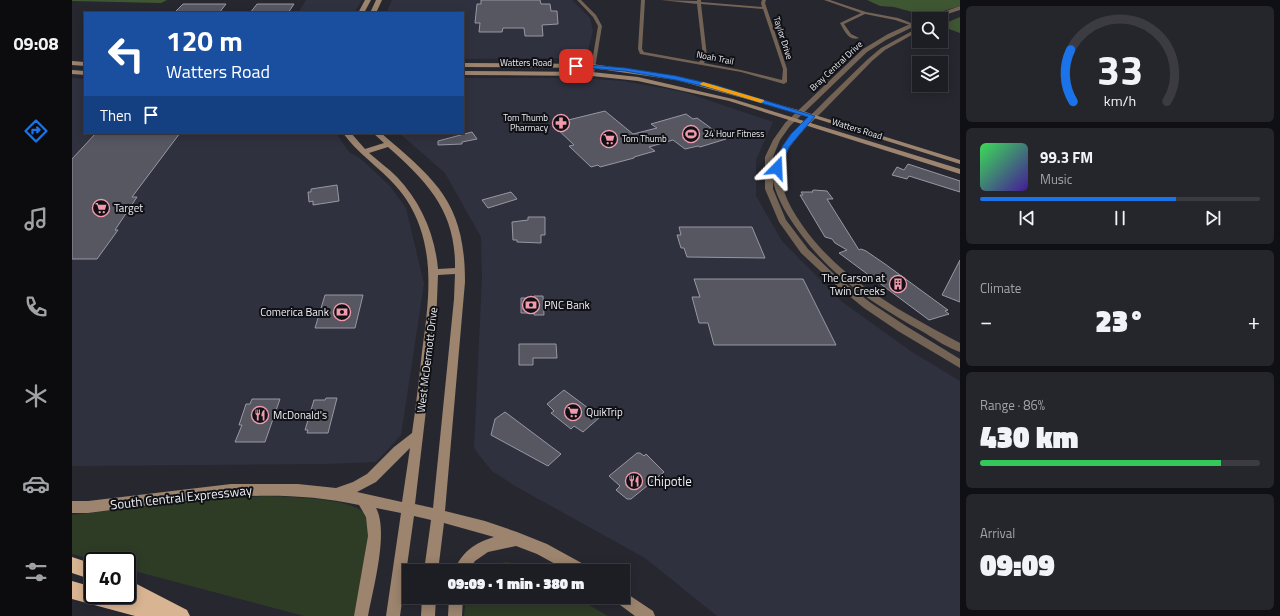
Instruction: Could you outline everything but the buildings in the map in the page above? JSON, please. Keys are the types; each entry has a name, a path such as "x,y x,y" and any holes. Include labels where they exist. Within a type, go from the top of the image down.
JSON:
{"highway":[{"path":"72,565 84,569"},
{"path":"72,590 168,616"},
{"path":"136,593 181,616"}],"main road":[{"path":"362,12 368,0"},
{"path":"374,12 379,0"},
{"path":"73,63 84,64"},
{"name":"Watters Road","path":"464,64 653,74 699,83 800,112 960,162"},
{"name":"Watters Road","path":"464,73 592,70 638,79 691,90 960,172"},
{"path":"72,72 84,73"},
{"name":"West McDermott Drive","path":"348,134 364,152 398,184 414,206 420,216 431,246 435,272 433,310 418,436 393,616"},
{"path":"378,134 420,172 435,188 450,214 456,232 460,271 438,515 432,564"},
{"path":"364,152 389,144"},
{"path":"435,272 460,271"},
{"path":"337,494 354,489 380,473 397,453 418,436"},
{"name":"South Central Expressway","path":"72,507 95,506 231,490 298,490 337,494 438,515 485,527 542,549 569,564"},
{"path":"362,616 375,536 373,516 363,499"},
{"path":"465,564 471,555 480,549 492,544 517,539"},
{"path":"630,603 648,616"},
{"path":"428,616 429,604"},
{"path":"455,616 456,604"}],"street":[{"path":"579,0 595,16 600,26 592,70"},
{"name":"Noah Trail","path":"643,0 640,49 642,53 701,63 784,82"},
{"path":"663,0 765,8"},
{"name":"Taylor Drive","path":"764,0 765,8 785,69 784,82"},
{"path":"826,0 865,13 912,25"},
{"path":"699,2 705,56 701,63"},
{"path":"948,12 960,8"},
{"path":"857,38 849,35 842,22 865,13"},
{"path":"948,17 960,13"},
{"name":"Bray Central Drive","path":"769,157 779,136 792,120 840,73 872,46 912,28"},
{"name":"Bray Central Drive","path":"779,181 777,168 786,147 794,136 812,116 859,70 883,49 912,29"},
{"path":"769,157 775,163 775,177 779,181 784,202 815,248 830,263 893,311 960,348"},
{"path":"769,157 769,190 778,213 794,237 820,267 846,289 895,324 960,364"},
{"path":"895,324 960,355"}],"shaded area":[{"path":"306,0 362,0 355,12 299,12"},
{"path":"392,0 572,0 590,18 593,31 586,58 464,59 464,12 386,12"},
{"path":"72,78 84,79 84,134 337,134 349,152 361,159 389,185 406,208 424,284 401,435 376,462 326,464 72,466"},
{"path":"464,78 578,78 623,81 684,92 773,122 756,160 756,196 782,241 841,301 912,352 960,381 960,616 717,616 645,558 515,486 492,471 474,447 482,279 481,237 445,173 400,134 464,134"}],"green space":[{"path":"72,0 167,0 161,3"},
{"path":"867,0 960,0 960,6 940,12 912,12 894,7 880,6"},
{"path":"960,17 960,33 948,29 948,22"},
{"path":"267,496 303,498 344,504 355,507 363,512 371,529 354,616 304,616 136,571 136,552 84,552 84,557 72,554 72,515 189,501"},
{"path":"507,562 515,564 494,564"},
{"path":"465,604 587,604 608,616 464,616"}],"slow traffic":[{"path":"703,84 761,101"}],"place":[{"name":"Tom Thumb Pharmacy","path":"561,123"},
{"name":"24 Hour Fitness","path":"691,134"},
{"name":"Tom Thumb","path":"609,139"},
{"name":"Target","path":"101,208"},
{"name":"The Carson at Twin Creeks","path":"898,284"},
{"name":"PNC Bank","path":"531,305"},
{"name":"Comerica Bank","path":"342,312"},
{"name":"QuikTrip","path":"573,412"},
{"name":"McDonald's","path":"260,415"},
{"name":"Chipotle","path":"634,481"}],"route":[{"path":"576,66 592,66 676,78 713,87 812,116 786,147 777,168"}]}
